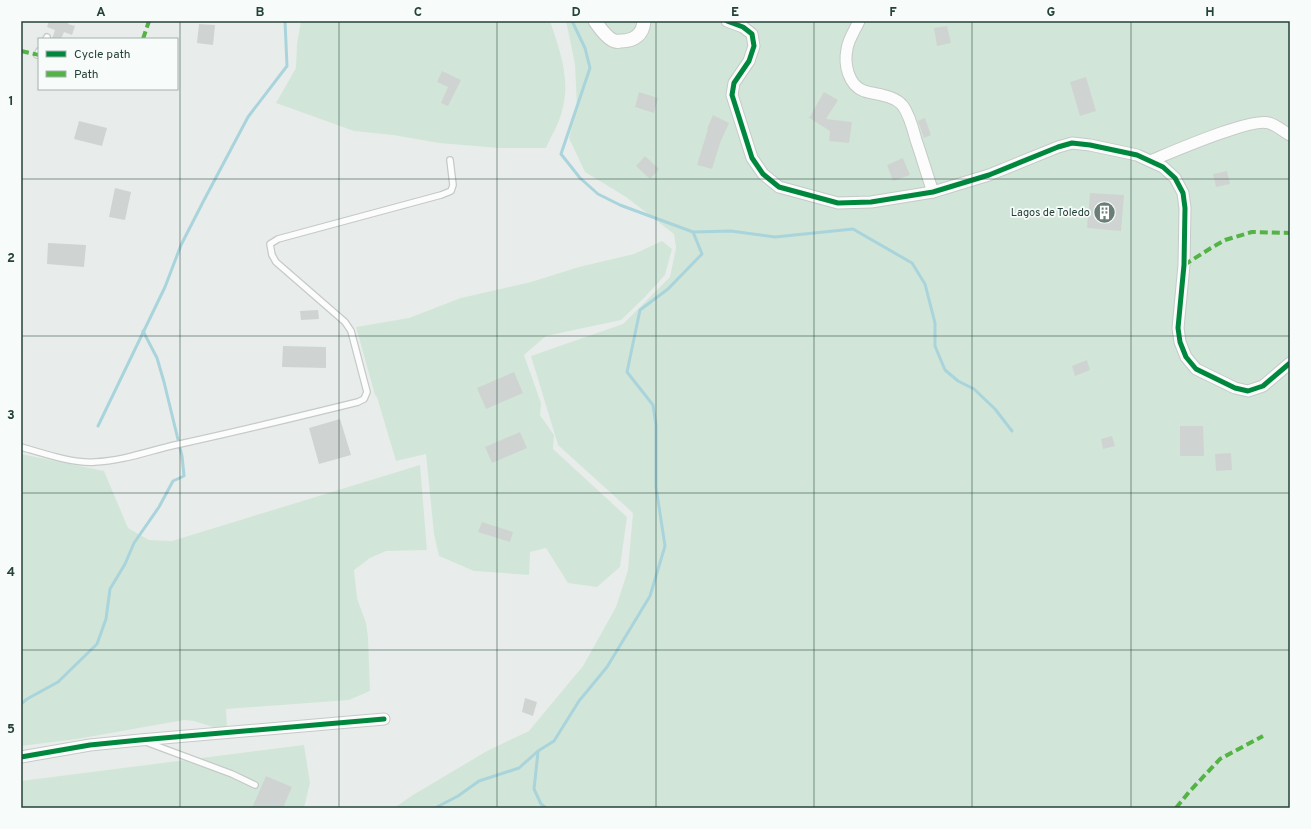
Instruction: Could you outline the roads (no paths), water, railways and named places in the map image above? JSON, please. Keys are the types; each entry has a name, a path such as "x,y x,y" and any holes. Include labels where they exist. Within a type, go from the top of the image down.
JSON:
{"street":[{"path":"595,21 603,31 615,41 630,41 638,36 644,26 644,21"},
{"path":"727,21 743,27 752,34 754,46 749,61 734,83 732,95 752,158 762,174 779,187 838,203 871,202 933,192 989,175 1058,147 1072,143 1090,145 1137,155 1163,167 1175,178 1183,193 1185,208 1184,265 1178,328 1180,342 1186,357 1196,369 1235,388 1248,391 1264,386 1290,363"},
{"path":"859,21 847,48 846,62 848,73 852,82 857,87 898,101 904,108 933,192"},
{"path":"1150,161 1180,148 1247,124 1262,122 1269,123 1290,135"},
{"path":"21,757 90,745 384,719"}],"lane":[{"path":"21,447 56,457 87,462 107,461 229,434 358,402 364,399 366,395 366,388 351,332 348,326 276,262 272,255 270,244 278,239 451,191 453,185 450,160"},
{"path":"140,740 232,774 255,785"}],"waterway":[{"path":"98,426 165,287 181,245 203,202 248,117 287,66 285,21"},
{"path":"572,21 585,48 590,68 561,154 580,178 598,194 620,205 693,232 731,231 775,237 853,229 912,263 925,284 935,323 935,346 945,370 958,381 974,389 995,409 1012,431"},
{"path":"435,808 458,796 479,781 519,768 538,751 554,741 579,701 607,667 650,596 665,546 656,487 656,425 653,405 627,372 640,310 668,289 702,254 693,232"},
{"path":"21,704 27,699 58,682 97,644 106,619 110,589 125,564 134,543 159,507 173,481 184,476 182,456 164,382 157,358 143,331"},
{"path":"538,752 534,789 541,804 546,808"}],"place":[{"name":"Lagos de Toledo","path":"1105,212"}]}
